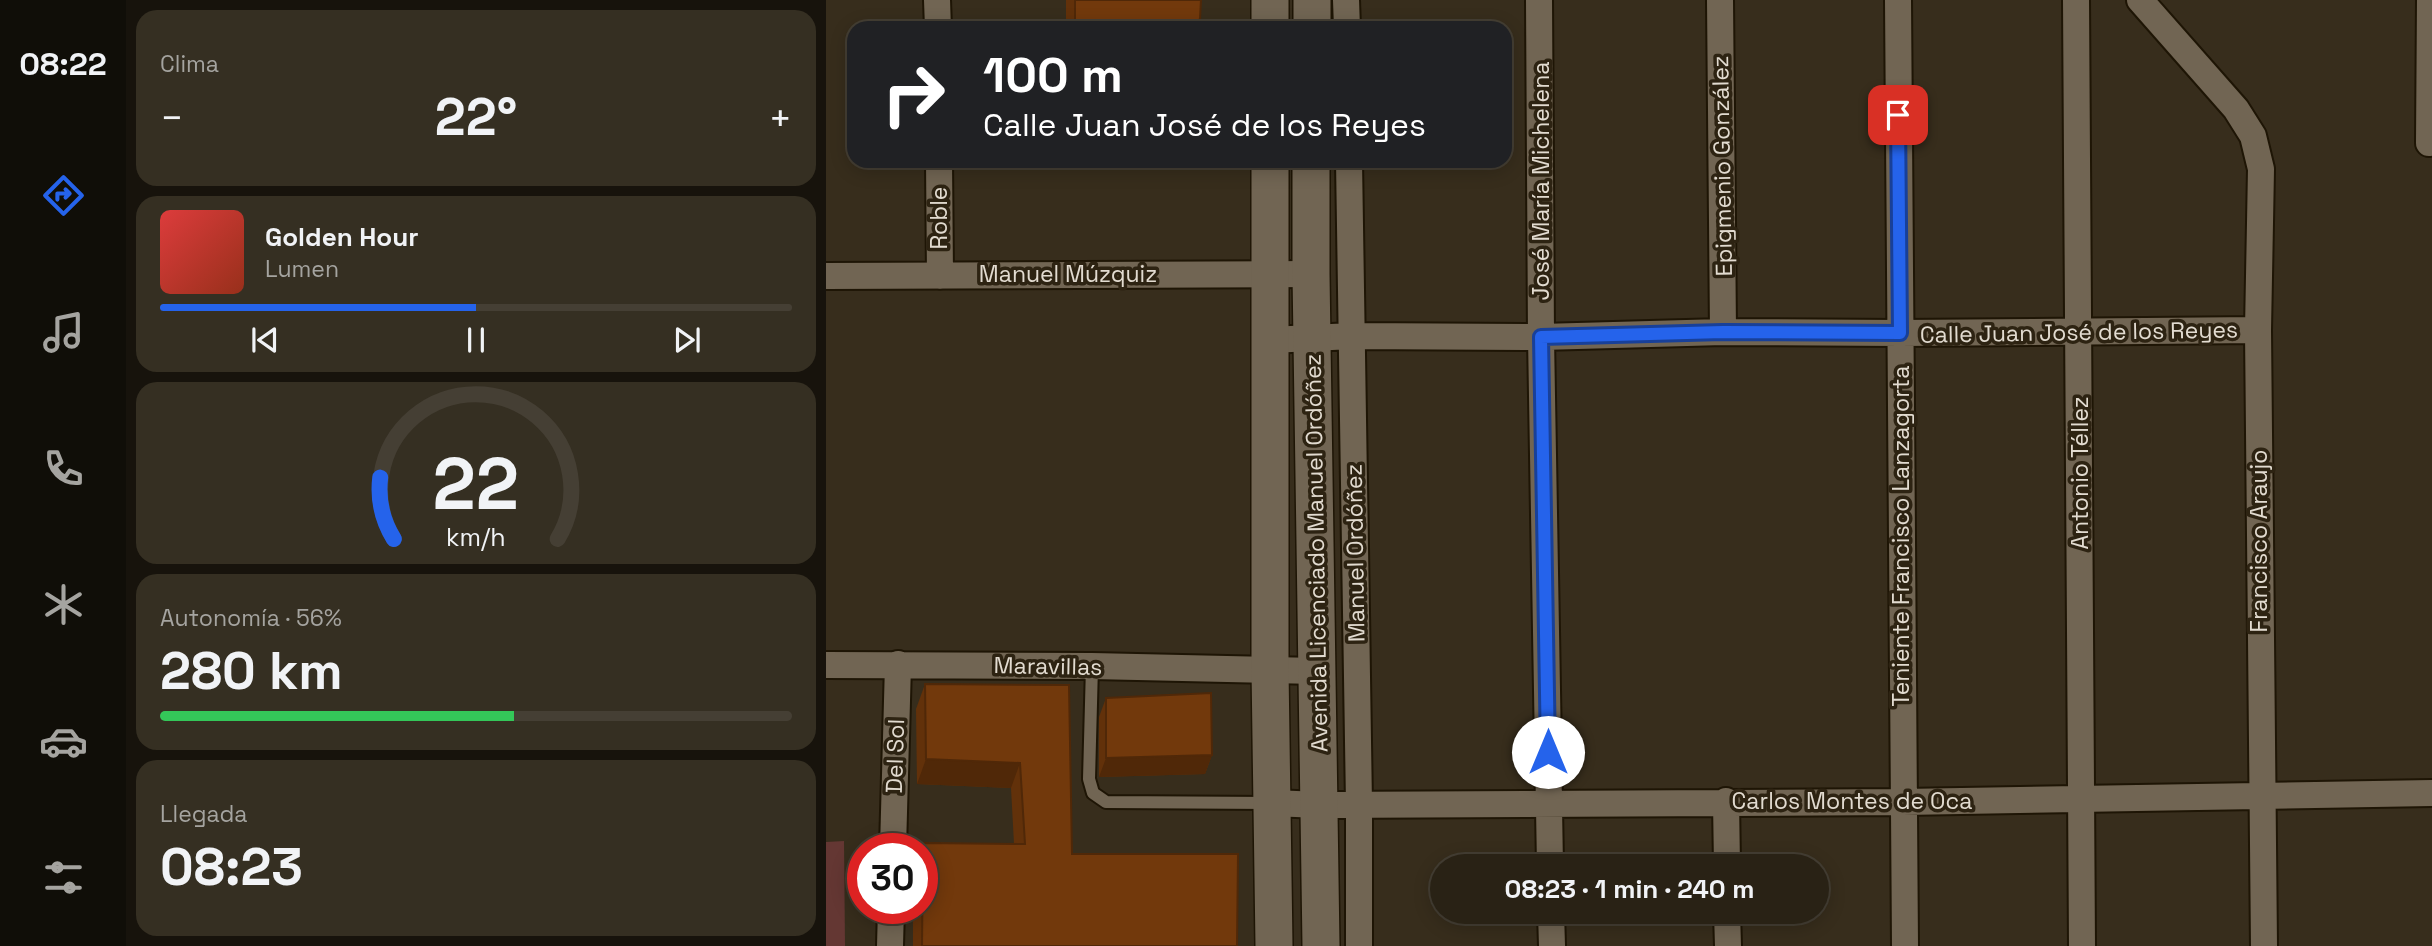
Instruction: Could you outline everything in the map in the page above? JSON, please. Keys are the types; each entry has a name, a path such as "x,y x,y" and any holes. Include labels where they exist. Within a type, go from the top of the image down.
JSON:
{"main road":[{"path":"1270,0 1270,21"},
{"path":"1312,0 1312,21"},
{"name":"Avenida Licenciado Manuel Ordóñez","path":"1270,168 1270,669 1274,946"},
{"name":"Avenida Licenciado Manuel Ordóñez","path":"1311,168 1321,946"}],"street":[{"path":"937,0 937,21"},
{"path":"1346,0 1347,21"},
{"name":"José María Michelena","path":"1539,0 1541,337 1550,854"},
{"name":"Epigmenio González","path":"1720,0 1723,332"},
{"name":"Teniente Francisco Lanzagorta","path":"1898,0 1905,946"},
{"name":"Antonio Téllez","path":"2076,0 2082,946"},
{"name":"Francisco Araujo","path":"2140,0 2236,109 2253,136 2261,169 2258,330 2264,946"},
{"path":"2429,143 2430,0"},
{"name":"Roble","path":"939,168 940,275"},
{"name":"Manuel Ordóñez","path":"1349,168 1359,946"},
{"name":"Manuel Múzquiz","path":"826,276 1311,274"},
{"name":"Calle Juan José de los Reyes","path":"1271,340 1352,336 1541,337 1723,332 2258,330"},
{"name":"Del Sol","path":"893,833 898,664"},
{"name":"Maravillas","path":"826,665 1092,666 1318,671"},
{"name":"Carlos Montes de Oca","path":"1272,803 1320,806 1726,801 1903,802 2432,793"},
{"path":"1726,801 1727,854"},
{"path":"891,924 891,946"},
{"path":"1551,924 1552,946"},
{"path":"1727,924 1728,946"}],"lane":[{"path":"1092,666 1089,779 1093,793 1106,802 1272,803"}],"shaded area":[{"path":"844,841 845,946 826,946 826,842"}],"building":[{"path":"1075,0 1201,0 1200,19 1197,21 1075,21"},
{"path":"925,684 1069,685 1072,854 1238,854 1237,946 922,946 922,924 938,924 938,843 1025,844 1020,763 926,759"},
{"path":"1211,693 1212,755 1106,758 1106,698"}],"route":[{"path":"1548,752 1541,337 1723,332 1900,333 1898,115"}]}
